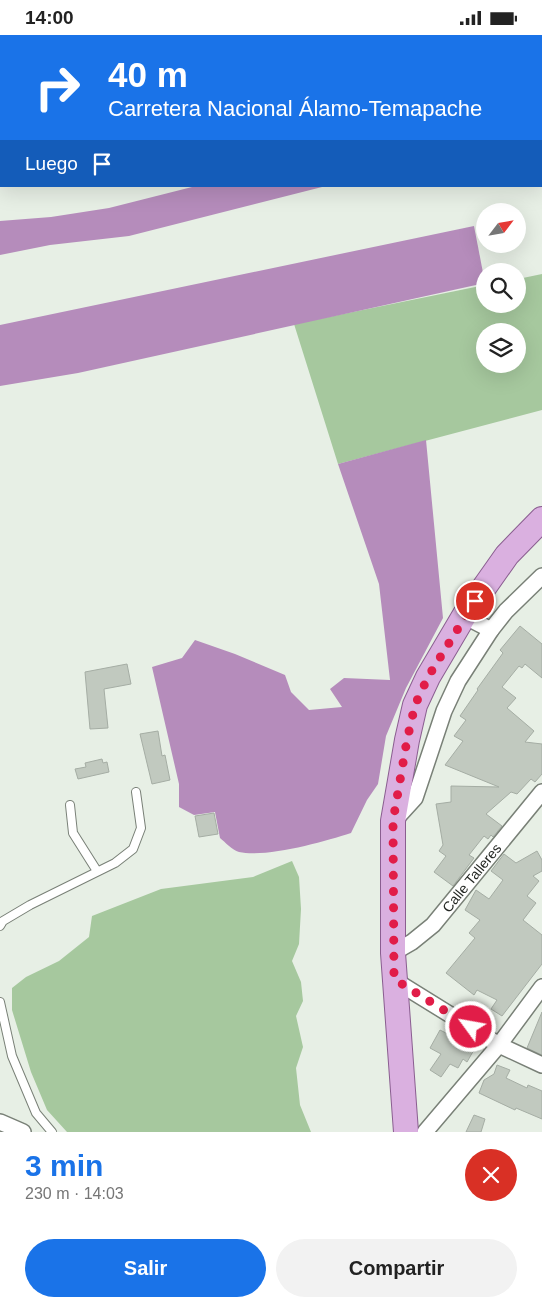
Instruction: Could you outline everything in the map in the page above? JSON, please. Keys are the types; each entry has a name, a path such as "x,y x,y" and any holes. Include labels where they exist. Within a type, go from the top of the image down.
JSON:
{"main road":[{"path":"406,1132 394,979 393,821 407,740 415,705 428,677 464,615 507,555 542,519"}],"street":[{"path":"393,821 415,798 444,711 458,681 506,611 542,576"},
{"path":"464,615 492,630"},
{"name":"Calle Talleres","path":"393,953 412,942 432,925 542,792"},
{"path":"394,979 499,1045 542,1065"},
{"path":"425,1132 499,1045 542,987"},
{"path":"0,1122 23,1132"}],"lane":[{"path":"0,926 3,921 30,905 115,863 133,849 141,828 136,793"},
{"path":"70,805 73,833 96,871"},
{"path":"0,1002 12,1056 36,1113 52,1132"}],"green space":[{"path":"542,274 542,410 338,464 294,324 476,287 476,313 526,313 526,277"},
{"path":"292,861 299,877 301,909 299,944 292,961 301,982 303,1001 296,1016 303,1047 296,1068 300,1105 311,1132 67,1132 47,1110 31,1072 12,1010 12,988 26,977 59,961 89,937 92,916 161,889 253,877"}],"shaded area":[{"path":"192,187 322,187 129,236 50,245 0,255 0,221 51,217 109,208"},
{"path":"474,226 476,253 479,253 481,263 476,263 476,285 78,373 0,386 0,325"},
{"path":"426,440 443,618 406,688 386,736 378,784 367,800 351,833 310,845 279,851 250,853 236,851 220,838 215,812 194,815 179,807 179,784 152,667 182,658 195,640 285,675 291,692 309,710 342,707 330,689 344,678 390,680 379,584 338,464"}],"building":[{"path":"520,626 542,644 542,678 525,664 522,668 519,666 502,687 516,698 507,708 534,731 525,742 542,744 542,774 535,782 531,779 517,794 511,792 486,814 502,826 493,837 491,835 488,839 484,836 469,855 474,858 453,886 434,872 446,856 439,851 443,845 436,804 451,802 451,786 499,787 445,765 463,741 454,736 466,720 460,716 503,653 500,650"},
{"path":"127,664 131,684 104,689 108,728 90,729 85,672"},
{"path":"158,731 162,756 165,755 170,780 152,784 140,734"},
{"path":"102,759 103,763 107,762 109,772 78,779 75,769 86,767 85,763"},
{"path":"214,813 218,834 199,837 195,816"},
{"path":"537,851 542,860 542,871 533,876 539,881 527,896 536,903 523,920 542,935 542,964 502,1016 491,1009 497,1000 477,990 474,995 446,973 475,938 469,933 480,920 465,910 476,890 489,899 503,880 491,871 504,854 516,863"},
{"path":"542,1012 542,1055 527,1048"},
{"path":"440,1030 475,1048 467,1062 463,1059 458,1068 450,1064 441,1077 430,1070 441,1054 430,1048"},
{"path":"497,1065 510,1070 506,1078 527,1088 528,1085 542,1091 542,1119 516,1108 515,1110 479,1093 484,1080 494,1074"},
{"path":"474,1115 485,1119 481,1132 466,1132"}],"route":[{"path":"471,1027 394,979 393,821 415,705 428,677 464,615 475,601"}]}
